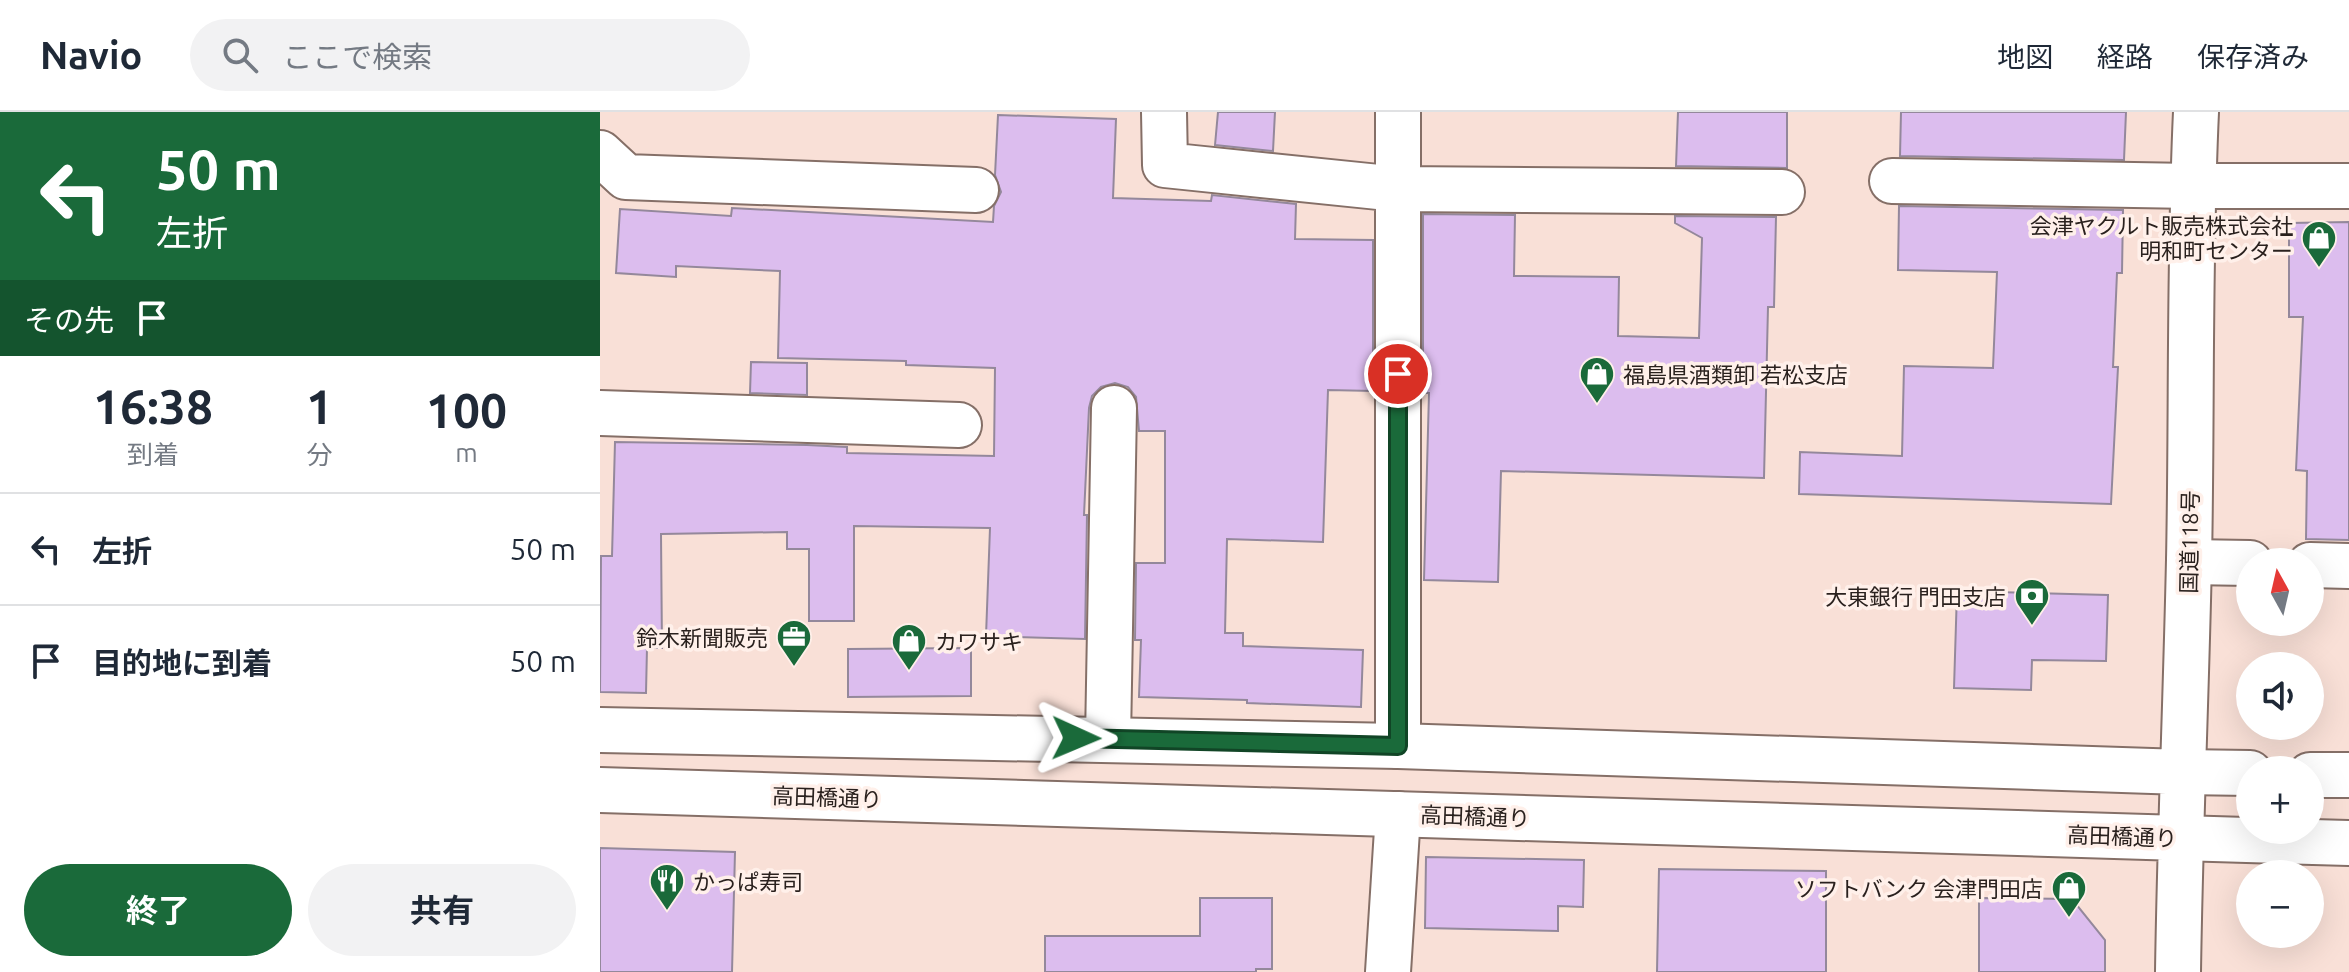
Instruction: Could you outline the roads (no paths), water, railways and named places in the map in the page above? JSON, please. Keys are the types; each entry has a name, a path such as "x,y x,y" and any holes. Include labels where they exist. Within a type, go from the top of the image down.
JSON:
{"main road":[{"path":"1164,112 1165,165 1398,189 1782,192"},
{"path":"1398,112 1398,746"},
{"name":"国道118号","path":"2178,972 2189,562 2192,186 2196,112"},
{"path":"600,153 626,177 976,190"},
{"path":"1892,181 2349,186"},
{"path":"1108,739 1114,408"},
{"path":"600,413 959,425"},
{"path":"2189,562 2236,563"},
{"path":"2324,565 2349,566"},
{"path":"600,730 1398,746 2236,773"},
{"path":"2324,775 2349,775"},
{"name":"高田橋通り","path":"600,790 2349,843"},
{"path":"1388,972 1398,814"}],"place":[{"name":"会津ヤクルト販売株式会社 明和町センター","path":"2319,269"},
{"name":"福島県酒類卸 若松支店","path":"1597,405"},
{"name":"大東銀行 門田支店","path":"2032,627"},
{"name":"鈴木新聞販売","path":"794,668"},
{"name":"カワサキ","path":"909,672"},
{"name":"かっぱ寿司","path":"667,912"},
{"name":"ソフトバンク 会津門田店","path":"2069,919"}]}
